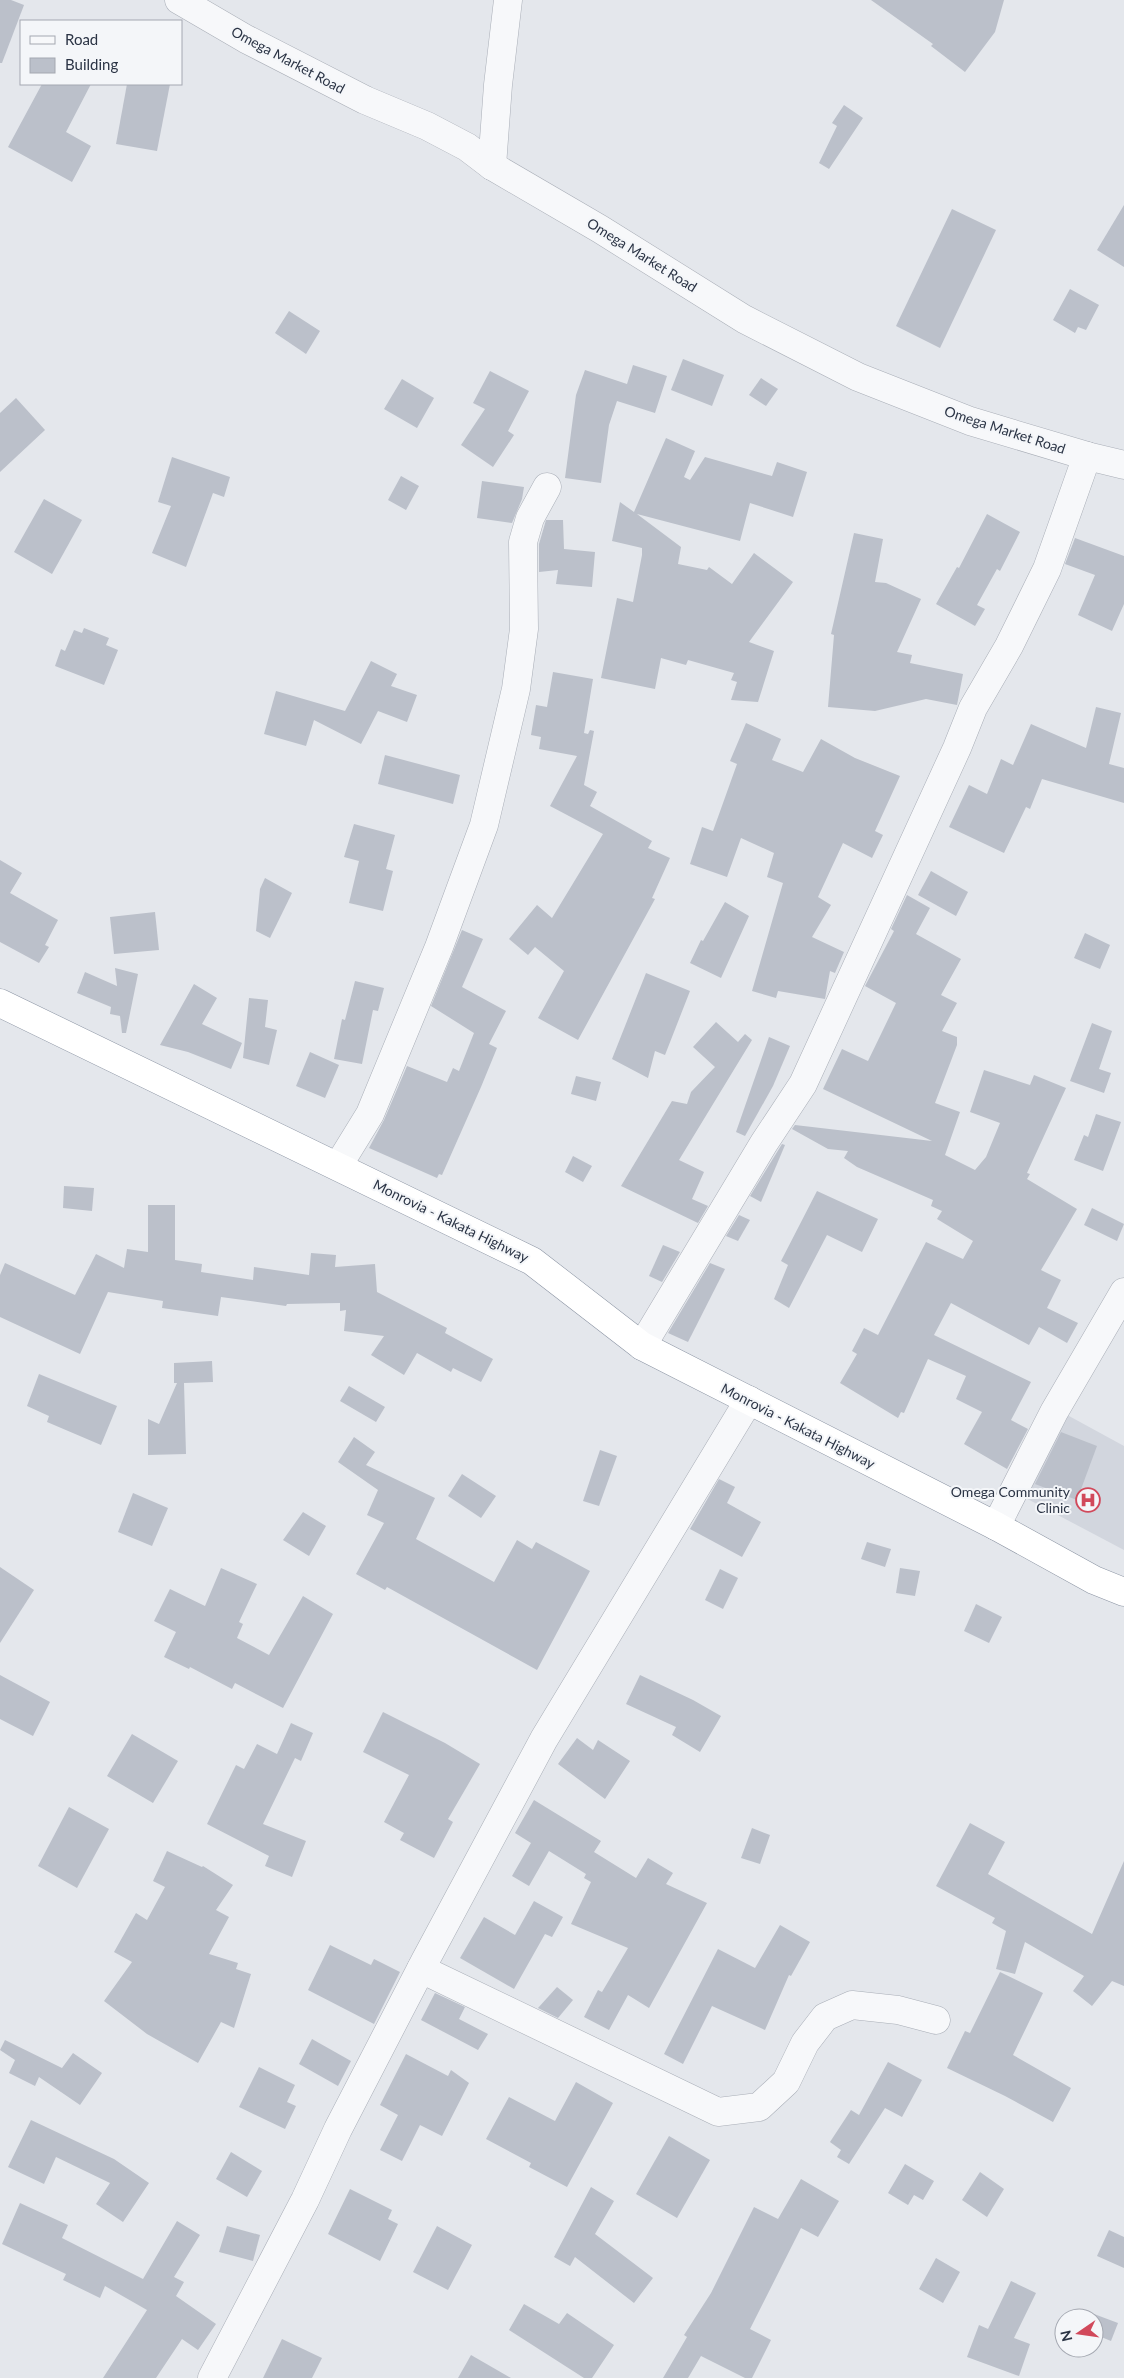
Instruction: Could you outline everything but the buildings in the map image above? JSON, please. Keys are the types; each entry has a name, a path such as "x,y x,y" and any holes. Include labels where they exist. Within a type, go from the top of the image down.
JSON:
{"highway":[{"name":"Monrovia - Kakata Highway","path":"0,1003 532,1261 642,1346 996,1526 1094,1580 1124,1592"}],"street":[{"name":"Omega Market Road","path":"179,0 246,39 365,100 427,126 467,147 492,166 600,228 744,318 858,377 970,421 1087,456 1124,465"},
{"path":"492,166 498,85 508,0"},
{"path":"642,1346 764,1143 803,1084 958,748 972,708 1009,646 1047,570 1087,456"},
{"path":"338,1166 370,1114 436,956 484,825 516,689 523,637 523,542 530,518 547,487"},
{"path":"996,1526 1054,1412 1124,1292"},
{"path":"212,2378 305,2200 338,2128 420,1969 544,1739 749,1400"},
{"path":"420,1969 718,2112 759,2108 786,2082 805,2043 825,2017 852,2005 898,2010 936,2020"}],"shaded area":[{"path":"1058,1410 1124,1446 1124,1550 1018,1494"}],"place":[{"name":"Omega Community Clinic","path":"1088,1500"}]}
